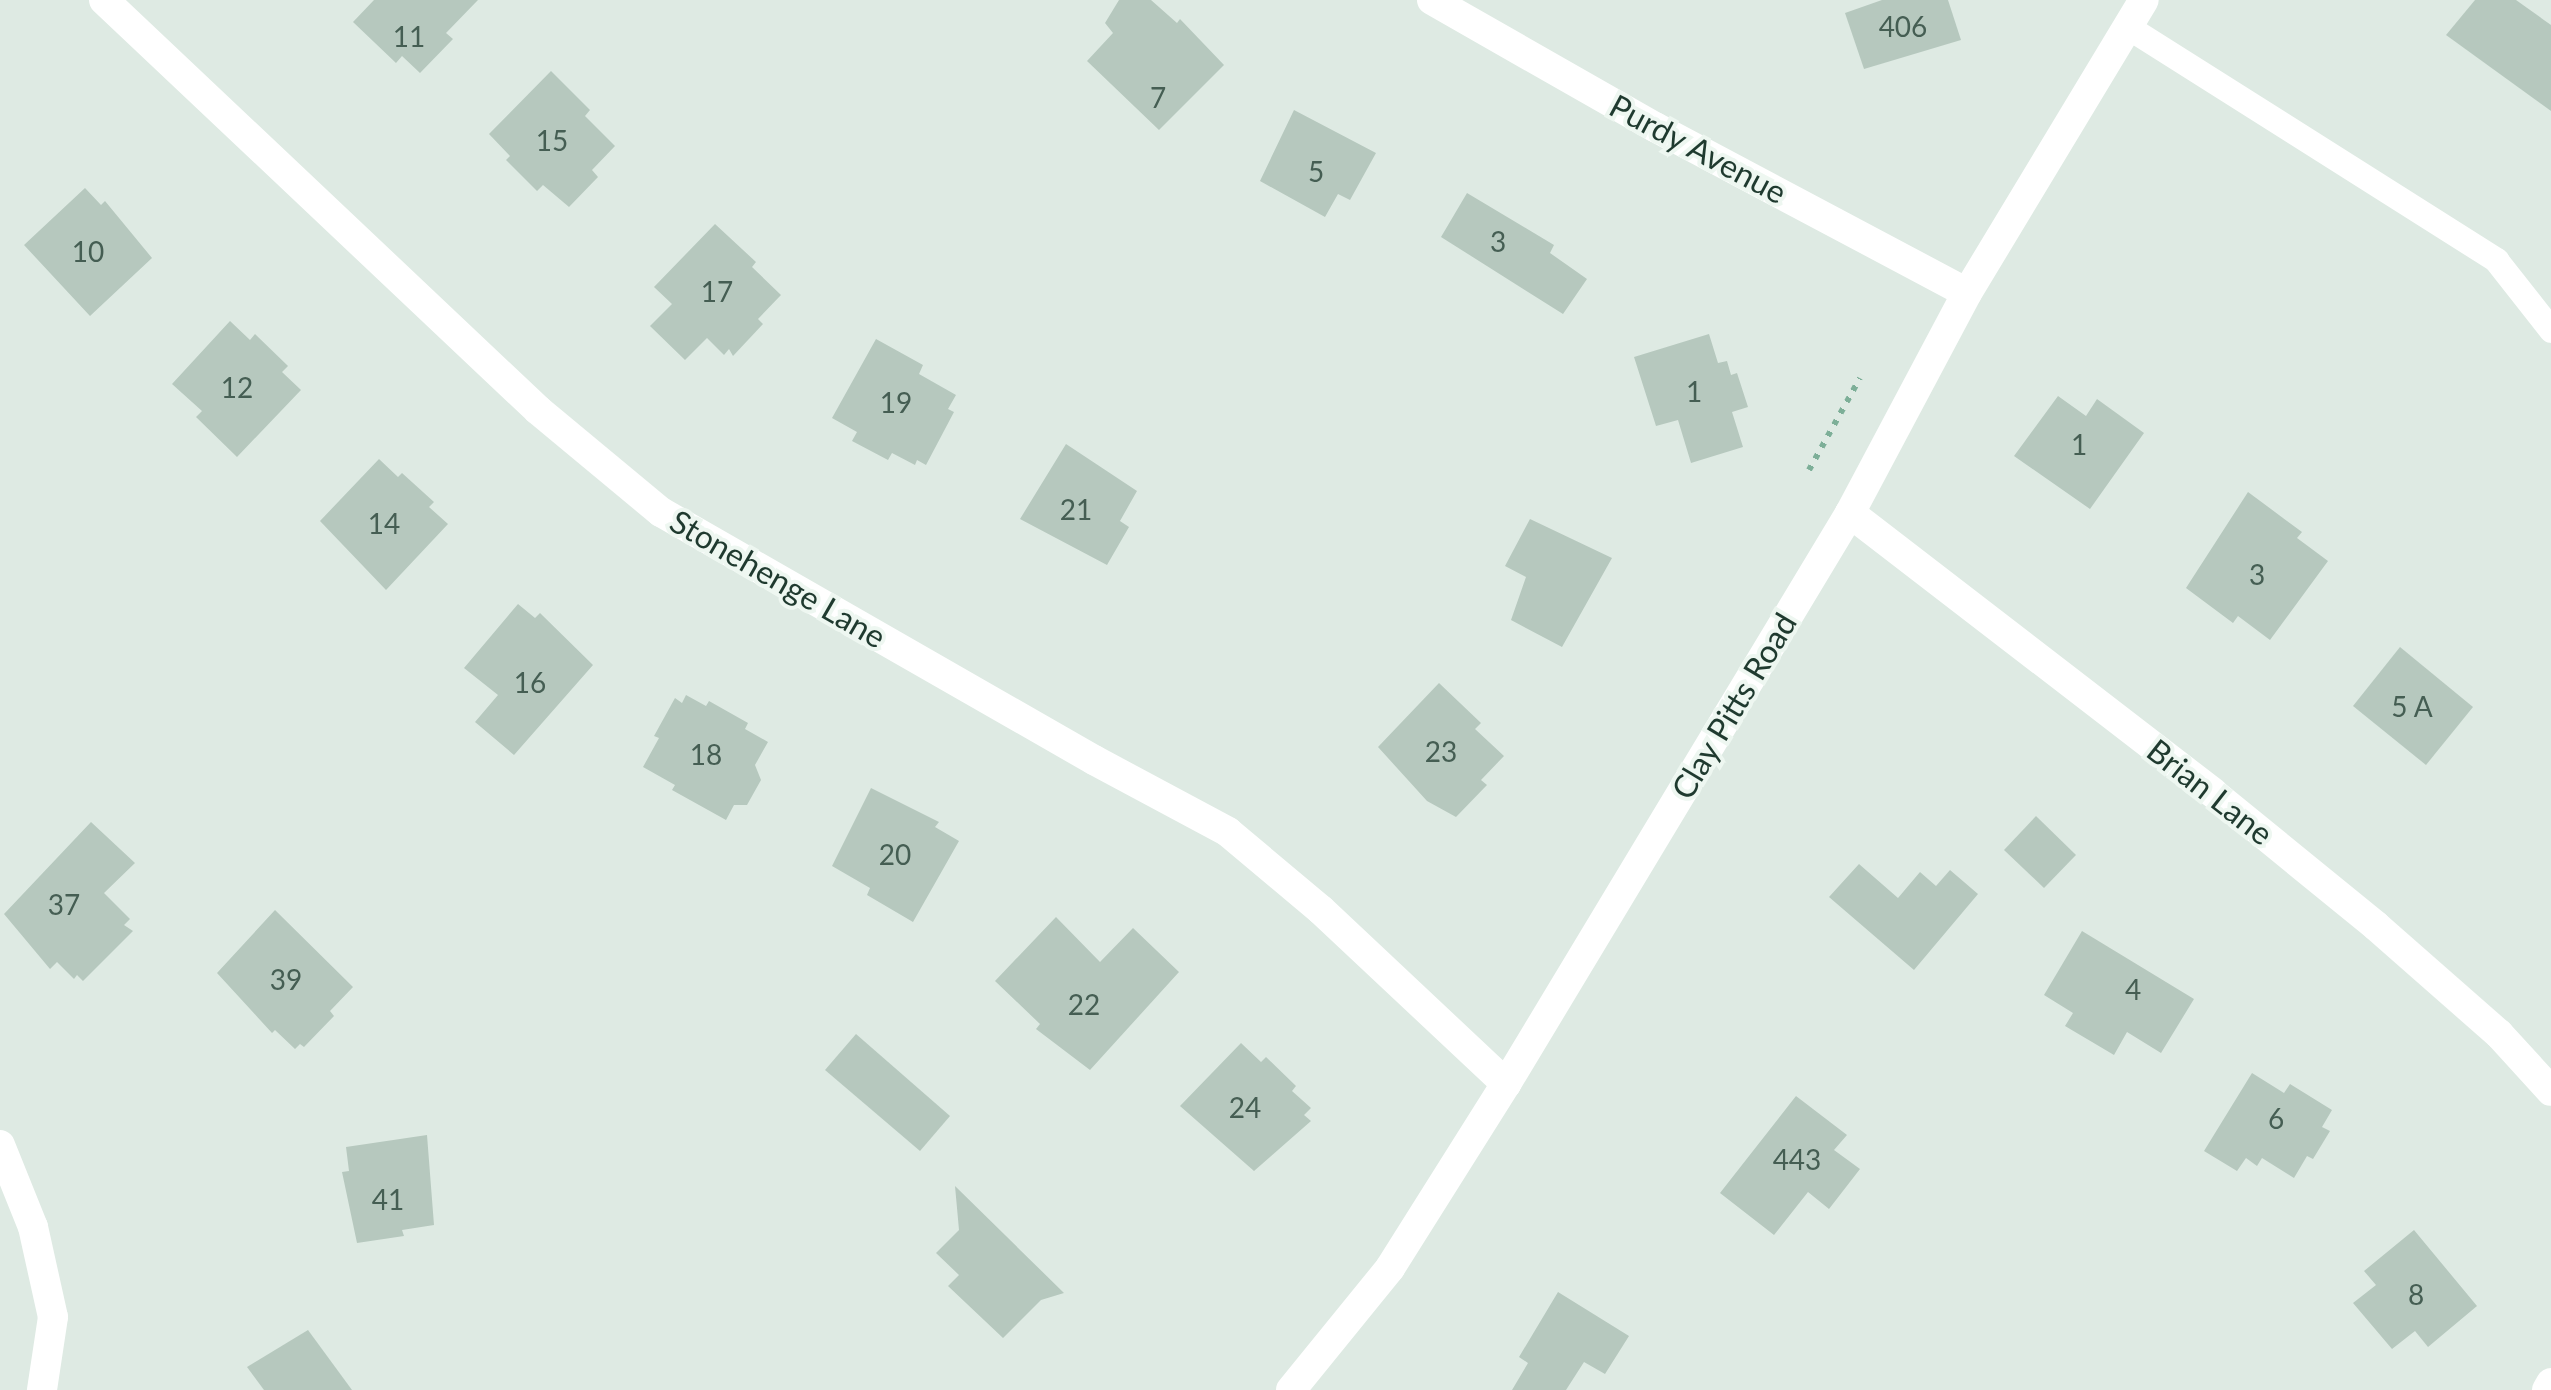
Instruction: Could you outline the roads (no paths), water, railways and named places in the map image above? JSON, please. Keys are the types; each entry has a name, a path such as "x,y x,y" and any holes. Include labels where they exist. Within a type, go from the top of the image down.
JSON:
{"street":[{"name":"Stonehenge Lane","path":"104,0 538,410 661,512 1094,760 1228,832 1321,910 1506,1084"},
{"name":"Purdy Avenue","path":"1432,0 1655,127 1967,292"},
{"name":"Clay Pitts Road","path":"1292,1390 1390,1268 1506,1084 1850,513 1967,292 2144,0"},
{"name":"Brian Lane","path":"1850,513 2213,793 2376,926 2498,1034 2551,1091"},
{"path":"0,1144 33,1227 53,1317 42,1390"},
{"path":"2547,1390 2551,1383"}],"lane":[{"path":"2128,27 2496,260 2551,330"}]}
